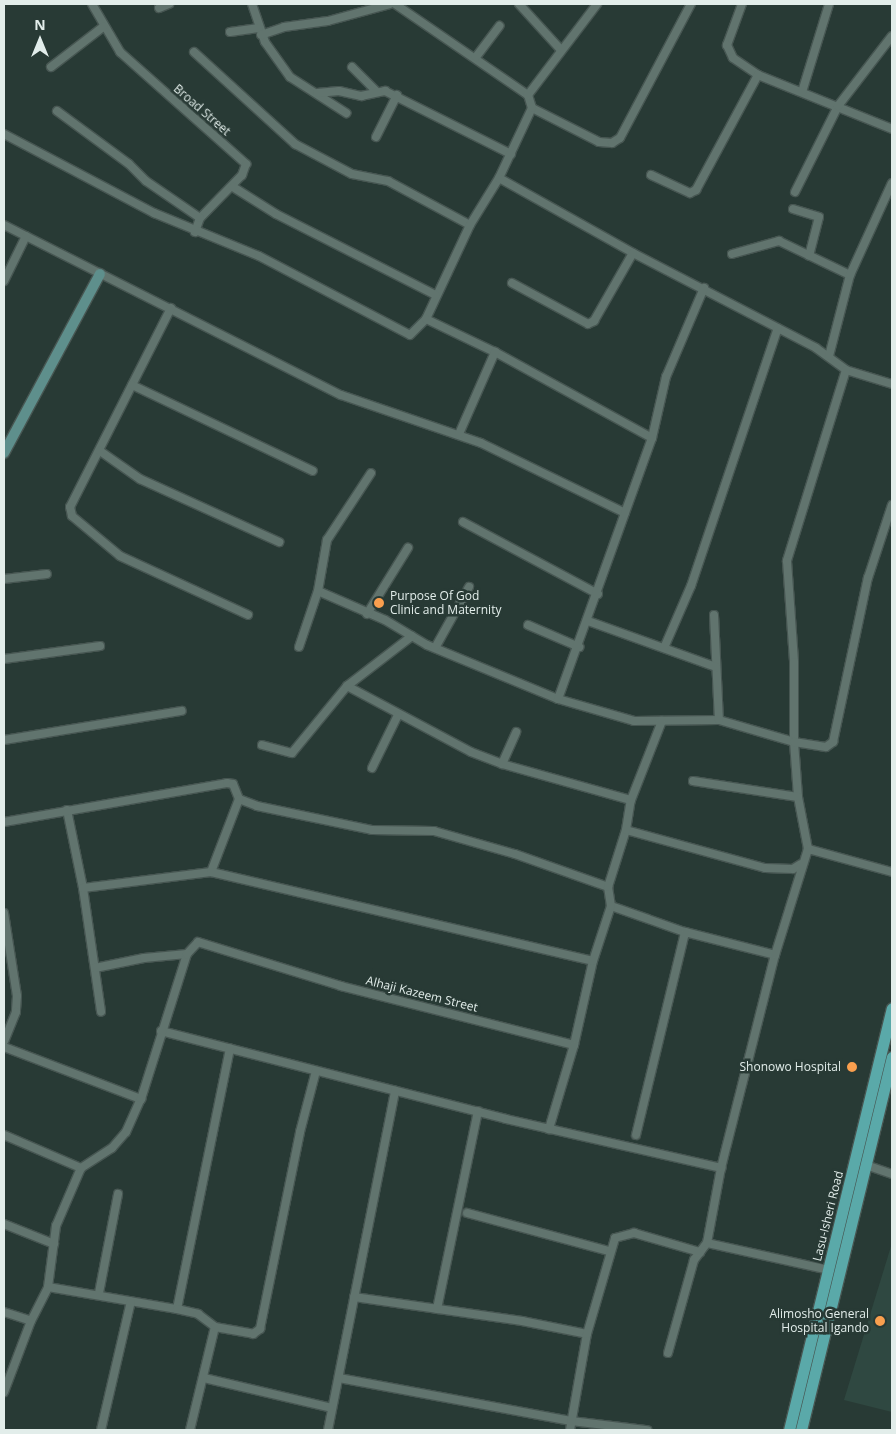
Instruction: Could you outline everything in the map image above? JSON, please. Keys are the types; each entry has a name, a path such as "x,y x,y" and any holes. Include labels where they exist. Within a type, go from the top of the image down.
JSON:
{"main road":[{"name":"Lasu-Isheri Road","path":"789,1430 892,1008"},
{"name":"Lasu-Isheri Road","path":"801,1430 892,1057"}],"street":[{"name":"Broad Street","path":"92,4 120,52 242,159 247,167 232,187 200,218 195,232"},
{"path":"159,8 169,4"},
{"path":"252,4 260,32 290,77 346,113"},
{"path":"230,32 260,32 328,21 390,4"},
{"path":"4,134 195,232 259,256 410,335 426,319 470,225 499,178 532,108 528,95 476,57 394,4"},
{"path":"519,4 561,50"},
{"path":"528,95 597,4"},
{"path":"532,108 599,142 612,143 620,138 692,4"},
{"path":"742,4 728,39 728,51 758,75 892,128"},
{"path":"802,92 829,4"},
{"path":"476,57 499,26"},
{"path":"51,67 104,27"},
{"path":"795,192 838,106 892,36"},
{"path":"194,52 294,144 352,174 388,181 470,225"},
{"path":"352,67 374,85 376,91"},
{"path":"651,175 690,193 696,190 758,75"},
{"path":"317,93 339,91 361,96 376,91 396,95 511,154"},
{"path":"376,137 396,95"},
{"path":"57,110 129,164 146,181 200,218"},
{"path":"499,178 633,253 704,288 829,356 846,370 892,384"},
{"path":"829,356 850,275 892,183"},
{"path":"232,187 276,214 436,295"},
{"path":"793,209 819,217 809,256"},
{"path":"4,225 340,395 430,428 459,434 625,513"},
{"path":"4,280 26,236"},
{"path":"732,254 779,241 850,275"},
{"path":"512,283 588,324 594,321 633,253"},
{"path":"4,453 100,274"},
{"path":"558,699 579,647 652,438 666,377 704,288"},
{"path":"171,308 70,507 72,516 120,556 248,615"},
{"path":"426,319 495,352 652,438"},
{"path":"664,648 690,586 778,328"},
{"path":"459,434 495,352"},
{"path":"668,1353 687,1280 700,1252 707,1243 721,1168 775,955 801,864 808,848 798,797 794,742 794,662 786,561 846,370"},
{"path":"132,385 313,472"},
{"path":"100,451 140,479 278,542"},
{"path":"299,647 318,591 326,540 371,473"},
{"path":"318,591 367,614 385,620 435,648 558,699 634,721 719,720 794,742 826,746 833,742 868,578 892,505"},
{"path":"463,522 598,594"},
{"path":"367,614 408,548"},
{"path":"4,579 47,574"},
{"path":"435,648 469,587"},
{"path":"714,615 719,720"},
{"path":"588,621 716,667"},
{"path":"528,625 579,647"},
{"path":"262,745 292,753 347,686 412,636"},
{"path":"4,659 100,646"},
{"path":"347,686 398,715 502,764 631,800"},
{"path":"4,740 182,711"},
{"path":"372,768 398,715"},
{"path":"549,1128 574,1045 593,960 611,906 608,887 626,830 631,800 662,721"},
{"path":"502,764 516,732"},
{"path":"693,781 798,797"},
{"path":"4,822 227,783 233,784 239,799 211,872"},
{"path":"239,799 372,830 434,832 515,854 608,887"},
{"path":"67,810 83,888 101,1012"},
{"path":"626,830 765,868 793,869 801,864"},
{"path":"808,848 892,872"},
{"path":"83,888 211,872 593,960"},
{"path":"611,906 685,932 775,955"},
{"path":"4,913 17,996 16,1012 4,1041"},
{"path":"636,1135 685,932"},
{"name":"Alhaji Kazeem Street","path":"187,954 198,942 210,944 341,986 574,1045"},
{"path":"4,1392 31,1322 48,1287 56,1226 81,1168 122,1138 142,1098 161,1031 187,954 144,958 96,968"},
{"path":"161,1031 394,1091 721,1168"},
{"path":"4,1047 142,1098"},
{"path":"176,1309 230,1048"},
{"path":"48,1287 99,1293 198,1314 214,1328 254,1334 260,1329 300,1132 316,1071"},
{"path":"328,1430 394,1091"},
{"path":"437,1309 478,1111"},
{"path":"4,1135 81,1168"},
{"path":"866,1165 892,1174"},
{"path":"99,1293 118,1194"},
{"path":"467,1213 609,1251"},
{"path":"4,1224 54,1244"},
{"path":"570,1430 587,1334 609,1251 615,1238 634,1234 700,1252"},
{"path":"707,1243 829,1270"},
{"path":"354,1297 522,1321 587,1334"},
{"path":"101,1430 131,1301"},
{"path":"4,1312 31,1322"},
{"path":"190,1430 204,1378 214,1328"},
{"path":"204,1378 332,1408"},
{"path":"339,1378 571,1422 648,1430"}],"shaded area":[{"name":"Alimosho General Hospital Igando","path":"892,1243 892,1412 844,1400"}],"place":[{"name":"Purpose Of God Clinic and Maternity","path":"379,603"},
{"name":"Shonowo Hospital","path":"852,1067"},
{"name":"Alimosho General Hospital Igando","path":"880,1321"}]}
